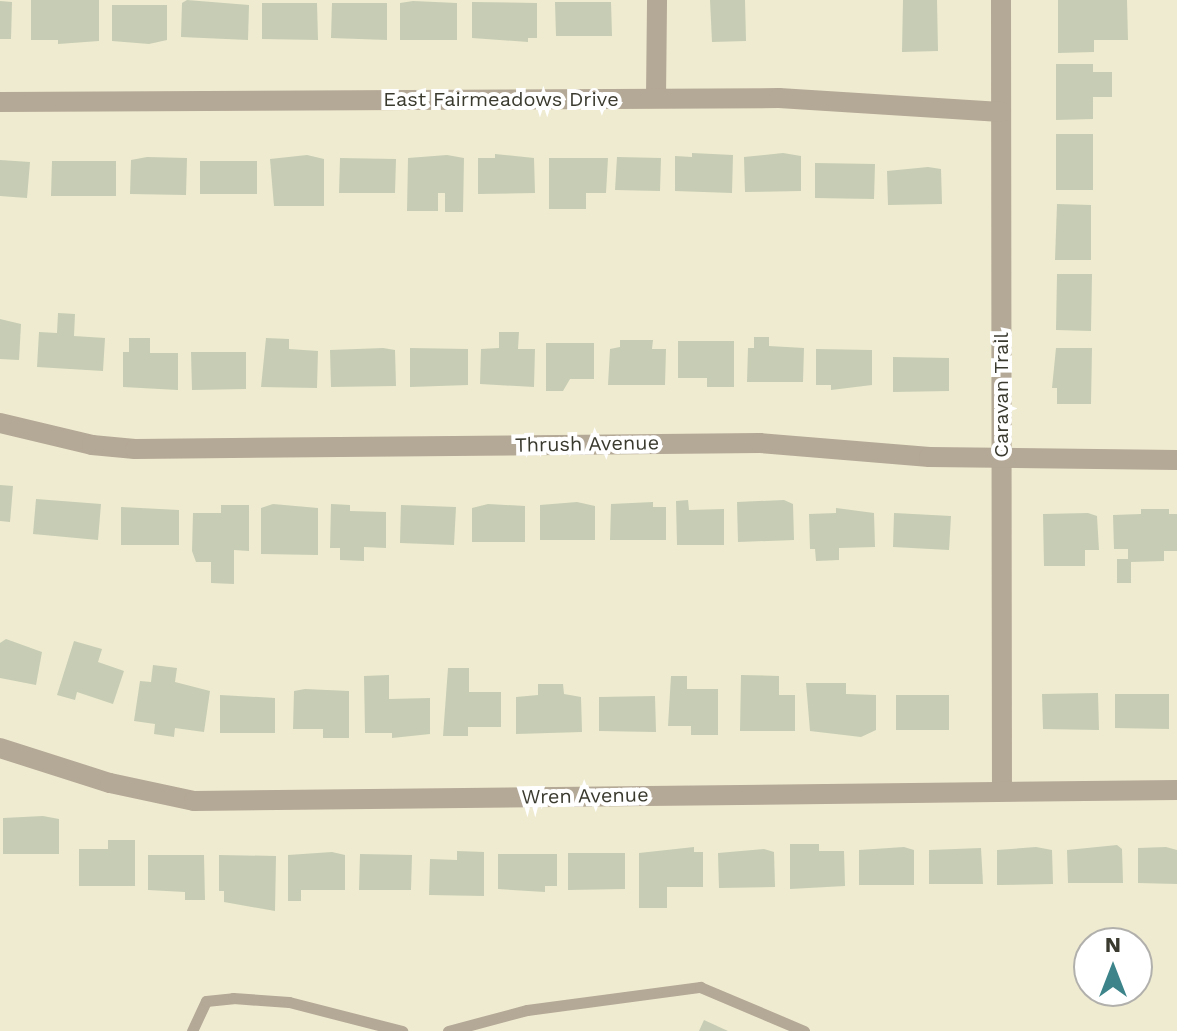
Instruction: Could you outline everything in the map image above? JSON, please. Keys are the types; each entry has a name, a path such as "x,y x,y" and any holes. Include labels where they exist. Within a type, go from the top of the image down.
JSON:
{"street":[{"path":"656,98 657,0"},
{"name":"Caravan Trail","path":"1001,0 1002,791"},
{"name":"East Fairmeadows Drive","path":"0,102 779,98 1001,112"},
{"name":"Thrush Avenue","path":"0,423 92,445 135,449 760,443 1001,457 1177,460"},
{"name":"Wren Avenue","path":"0,748 110,783 194,801 1177,790"}],"lane":[{"path":"448,1031 504,1016 700,987 804,1031"},
{"path":"192,1031 206,1001 233,998 289,1002 402,1031"},
{"path":"497,1031 504,1016"}],"building":[{"path":"31,0 99,0 99,41 58,44 58,40 31,40"},
{"path":"187,0 249,5 248,40 181,37 182,3"},
{"path":"710,0 745,0 746,41 712,42"},
{"path":"903,0 937,0 938,51 902,52"},
{"path":"1058,0 1127,0 1128,40 1094,40 1094,52 1058,53"},
{"path":"0,1 12,2 11,39 0,39"},
{"path":"472,2 537,3 537,38 528,38 528,42 472,38"},
{"path":"555,2 611,2 612,36 556,36"},
{"path":"262,3 317,3 318,40 262,39"},
{"path":"332,3 387,3 387,40 331,38"},
{"path":"400,3 457,3 457,40 400,40"},
{"path":"112,5 167,5 167,40 149,44 112,41"},
{"path":"1056,64 1093,64 1093,72 1112,72 1112,97 1093,97 1093,119 1056,120"},
{"path":"1056,134 1093,134 1093,190 1056,190"},
{"path":"692,153 733,155 732,193 675,191 675,156 692,157"},
{"path":"783,153 801,156 801,191 745,192 744,157"},
{"path":"495,154 534,158 535,193 478,194 478,158 495,158"},
{"path":"307,155 324,159 324,206 274,206 270,159"},
{"path":"447,155 464,158 463,212 445,212 445,193 438,193 438,211 407,211 408,158"},
{"path":"147,157 187,158 186,195 130,194 131,160"},
{"path":"617,157 661,158 660,191 615,190"},
{"path":"340,158 396,159 395,193 339,193"},
{"path":"549,158 608,158 606,193 586,193 586,209 549,209"},
{"path":"0,160 30,162 27,198 0,196"},
{"path":"52,161 116,161 116,196 51,196"},
{"path":"200,161 257,161 257,194 200,194"},
{"path":"815,163 875,164 874,199 815,198"},
{"path":"928,167 941,169 942,204 888,205 887,171"},
{"path":"1057,204 1091,205 1091,260 1055,260"},
{"path":"1057,274 1092,274 1091,331 1056,330"},
{"path":"58,313 75,314 74,336 105,338 103,371 37,367 39,332 57,333"},
{"path":"0,319 21,324 19,360 0,359"},
{"path":"499,332 519,332 518,349 535,349 534,387 480,384 481,349 499,348"},
{"path":"754,337 769,337 769,346 804,348 803,382 747,382 748,348 754,348"},
{"path":"129,338 150,338 150,353 178,353 178,390 123,387 123,352 129,352"},
{"path":"266,338 289,339 289,349 318,351 317,388 261,387"},
{"path":"620,340 653,340 652,349 666,349 665,385 608,385 610,349 620,347"},
{"path":"678,341 734,341 734,387 707,387 707,378 678,378"},
{"path":"546,343 594,343 594,379 570,379 563,391 546,391"},
{"path":"410,348 468,349 468,385 410,387"},
{"path":"1056,348 1092,348 1091,404 1057,404 1057,388 1052,388"},
{"path":"816,349 872,350 872,385 831,390 831,385 816,385"},
{"path":"330,350 395,350 396,386 331,387"},
{"path":"191,352 246,352 246,389 192,390"},
{"path":"893,357 949,358 949,391 893,392"},
{"path":"0,485 13,486 10,522 0,521"},
{"path":"36,499 101,504 98,540 33,534"},
{"path":"688,500 689,510 724,509 724,545 677,545 676,501"},
{"path":"784,500 793,504 794,540 738,542 737,502"},
{"path":"577,502 595,506 595,540 540,540 540,505"},
{"path":"653,502 653,507 666,507 666,540 610,540 611,504"},
{"path":"273,504 318,508 318,555 261,554 261,508"},
{"path":"331,504 350,505 350,511 386,512 386,548 364,547 364,561 340,560 340,548 330,548"},
{"path":"488,504 525,506 525,542 472,542 472,508"},
{"path":"221,505 249,505 249,551 234,550 234,584 211,583 211,562 196,562 192,551 193,513 221,513"},
{"path":"401,505 456,507 454,545 400,543"},
{"path":"121,507 179,510 179,545 121,545"},
{"path":"836,508 874,513 875,547 839,548 839,560 816,561 815,549 810,549 809,514 836,513"},
{"path":"1141,509 1169,509 1169,514 1177,514 1177,551 1164,551 1164,561 1131,562 1131,583 1117,583 1117,559 1128,559 1128,549 1114,549 1113,515 1141,514"},
{"path":"894,513 951,516 949,550 893,547"},
{"path":"1088,513 1097,516 1099,550 1085,550 1085,566 1044,566 1043,514"},
{"path":"6,639 42,652 36,685 0,678 0,643"},
{"path":"74,641 102,649 98,662 124,671 113,704 77,692 75,700 57,695"},
{"path":"153,665 177,668 175,682 210,691 204,732 175,728 174,737 154,734 155,724 134,721 140,681 151,682"},
{"path":"448,668 469,668 469,692 501,692 501,727 468,727 468,736 443,736"},
{"path":"389,675 389,699 430,698 430,734 392,738 392,733 365,733 364,676"},
{"path":"741,675 779,676 779,695 795,695 795,731 740,731"},
{"path":"671,676 687,676 687,689 718,689 718,735 691,735 691,726 668,726"},
{"path":"806,683 846,683 846,694 876,695 876,730 861,737 810,731"},
{"path":"538,684 563,684 564,694 581,697 582,732 516,734 516,697 538,695"},
{"path":"294,691 349,691 349,738 323,738 323,729 293,729"},
{"path":"1098,693 1099,730 1043,729 1042,694"},
{"path":"1115,694 1169,694 1169,729 1115,728"},
{"path":"220,695 275,698 275,733 220,733"},
{"path":"896,695 949,695 949,730 896,730"},
{"path":"655,696 656,732 599,731 599,697"},
{"path":"43,816 59,819 59,854 3,854 3,818"},
{"path":"108,840 135,840 135,886 79,886 79,849 108,849"},
{"path":"790,844 819,844 819,851 844,851 845,886 790,889"},
{"path":"1117,845 1122,849 1123,883 1068,883 1067,850"},
{"path":"694,847 694,852 703,852 703,887 667,887 667,908 639,908 639,853"},
{"path":"904,847 914,850 914,885 859,885 859,850"},
{"path":"1036,847 1052,850 1053,884 997,885 997,850"},
{"path":"1166,847 1177,850 1177,884 1138,883 1138,848"},
{"path":"981,848 983,884 929,884 929,850"},
{"path":"764,849 774,852 775,887 719,888 718,853"},
{"path":"457,851 484,852 484,896 429,895 430,859 457,860"},
{"path":"332,852 345,855 345,890 301,890 301,901 288,901 288,855"},
{"path":"568,853 625,853 625,889 568,890"},
{"path":"360,854 412,855 411,890 359,890"},
{"path":"498,854 557,854 557,886 545,886 545,892 498,889"},
{"path":"148,855 204,855 205,900 185,900 185,892 148,890"},
{"path":"219,855 276,856 275,911 224,902 224,891 219,891"},
{"path":"704,1020 728,1031 699,1031"}]}
